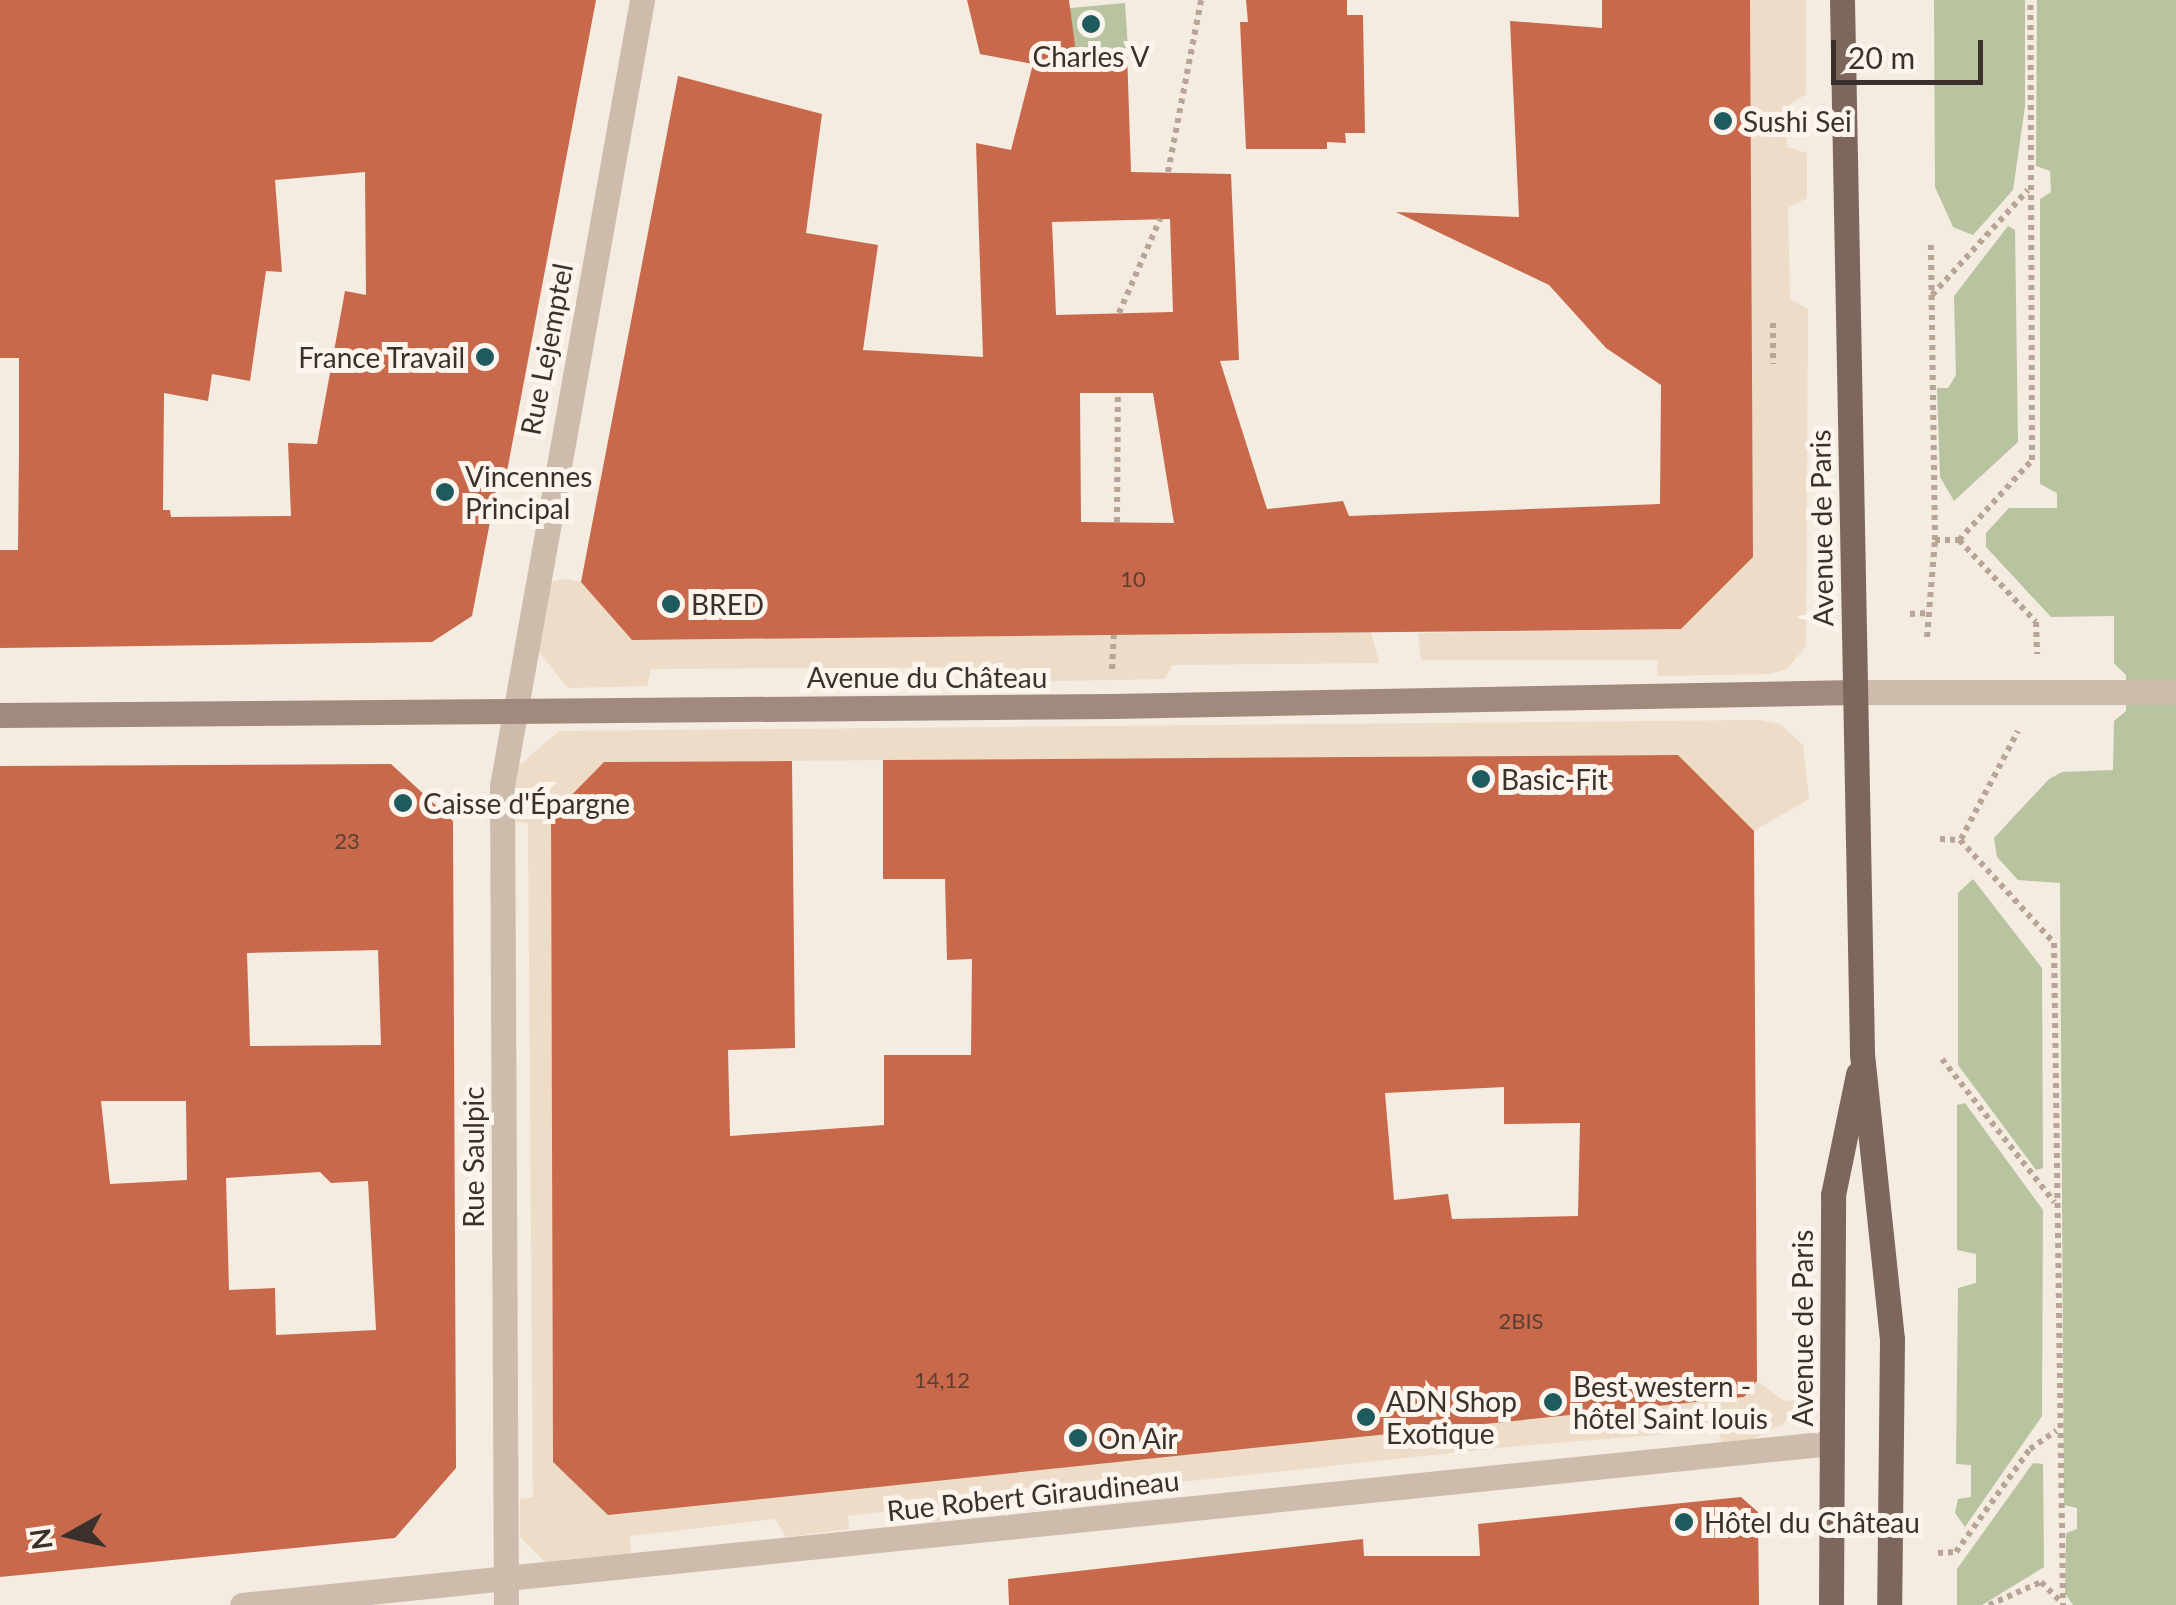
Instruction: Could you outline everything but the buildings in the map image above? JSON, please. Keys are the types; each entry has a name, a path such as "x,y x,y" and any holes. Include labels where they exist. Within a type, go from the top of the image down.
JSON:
{"main road":[{"name":"Avenue de Paris","path":"1842,0 1862,1054 1892,1339 1889,1605"},
{"name":"Avenue de Paris","path":"1831,1605 1833,1196 1862,1054"}],"street":[{"name":"Rue Lejemptel","path":"511,710 642,0"},
{"name":"Avenue du Château","path":"0,716 1854,692"},
{"path":"1854,692 2176,692"},
{"name":"Rue Saulpic","path":"505,1592 502,786 511,710"},
{"name":"Rue Robert Giraudineau","path":"242,1605 505,1592 1831,1443"}],"path":[{"path":"1168,172 1201,0"},
{"path":"1960,540 2032,460 2030,0"},
{"path":"1932,295 2029,189"},
{"path":"1119,313 1160,219"},
{"path":"1927,637 1936,540 1930,242"},
{"path":"1772,323 1773,364"},
{"path":"1117,522 1118,393"},
{"path":"1936,540 1960,540 2036,622 2038,692 1960,840"},
{"path":"1910,614 1927,613"},
{"path":"1111,680 1114,634"},
{"path":"1940,839 1960,840 2054,944 2061,1603"},
{"path":"1942,1058 2055,1203"},
{"path":"1938,1553 1956,1552 2030,1449 2057,1430"},
{"path":"1989,1605 2042,1582 2061,1603"}],"green space":[{"path":"1934,0 2025,0 2025,106 2013,190 1973,235 1953,227 1935,187"},
{"path":"2037,0 2176,0 2176,1605 2073,1605 2065,1593 2066,1533 2077,1529 2077,1508 2064,1505 2060,883 2018,880 1997,857 1994,838 2049,779 2062,772 2113,770 2114,721 2126,711 2126,675 2114,663 2114,616 2051,617 1986,547 1986,533 2009,508 2057,508 2057,493 2040,484 2040,199 2051,192 2050,171 2036,166"},
{"path":"1125,3 1128,48 1067,51 1060,9"},
{"path":"2008,226 2015,230 2018,442 1954,501 1940,477 1937,388 1948,388 1956,375 1954,296"},
{"path":"1973,879 2042,968 2043,1168 2036,1170 1958,1065 1958,893"},
{"path":"1965,1103 2043,1210 2042,1416 1965,1527 1955,1513 1958,1499 1971,1497 1971,1465 1956,1464 1958,1288 1976,1283 1976,1254 1957,1250 1957,1105"},
{"path":"2033,1463 2043,1464 2044,1567 1982,1605 1957,1605 1957,1569"}],"shaded area":[{"path":"1750,0 1806,0 1806,94 1786,107 1787,147 1807,153 1807,198 1788,208 1790,299 1808,309 1806,646 1787,669 1769,674 1658,676 1657,660 1421,660 1418,633 1681,629 1753,557"},
{"path":"549,582 581,582 632,640 1371,632 1379,663 1172,665 1165,679 1001,682 1000,667 651,669 647,686 568,688 538,651"},
{"path":"1760,720 1780,724 1803,745 1809,799 1754,831 1678,755 604,762 551,817 553,1462 608,1514 1411,1431 1757,1381 1784,1401 1799,1400 1783,1424 1753,1439 1722,1443 1718,1430 1517,1446 974,1504 974,1517 923,1523 920,1507 848,1516 849,1529 786,1537 775,1519 630,1536 631,1553 545,1562 520,1537 520,1499 533,1497 528,823 516,822 515,769 559,731"}],"place":[{"name":"Charles V","path":"1091,24"},
{"name":"Sushi Sei","path":"1723,121"},
{"name":"France Travail","path":"485,357"},
{"name":"Vincennes Principal","path":"445,492"},
{"name":"BRED","path":"671,604"},
{"name":"Basic-Fit","path":"1481,779"},
{"name":"Caisse d'Épargne","path":"403,803"},
{"name":"Best western - hôtel Saint louis","path":"1553,1402"},
{"name":"ADN Shop Exotique","path":"1366,1417"},
{"name":"On Air","path":"1078,1438"},
{"name":"Hôtel du Château","path":"1684,1522"}]}
